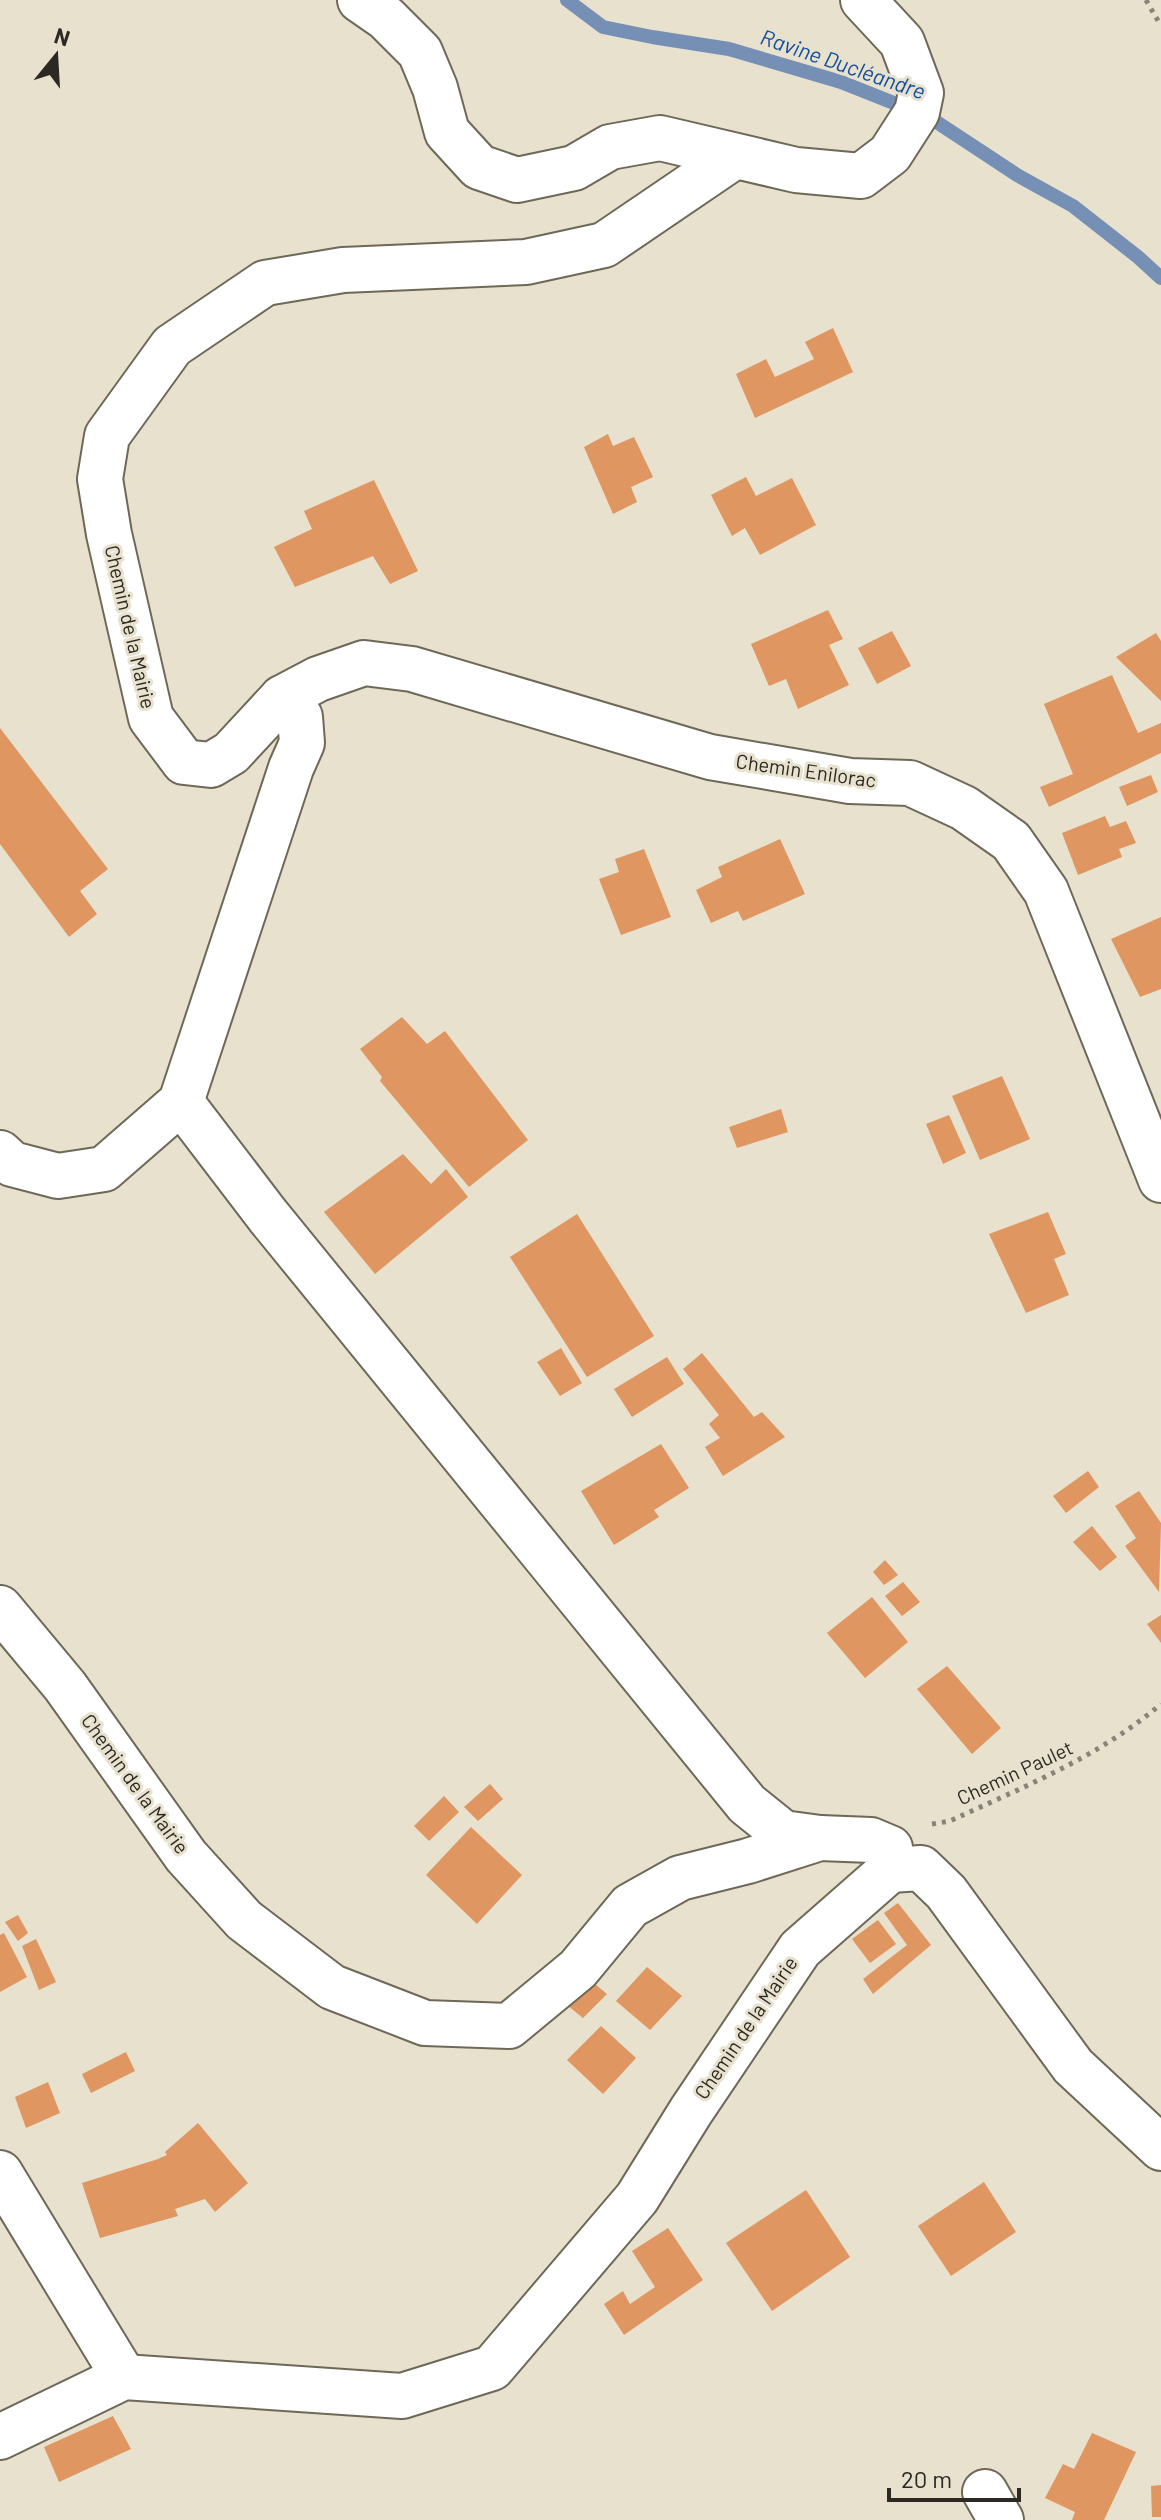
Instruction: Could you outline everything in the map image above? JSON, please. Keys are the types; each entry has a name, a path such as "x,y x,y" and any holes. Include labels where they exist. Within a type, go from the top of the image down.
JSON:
{"street":[{"path":"360,0 386,18 420,52 435,88 447,132 479,167 517,180 574,168 610,147 660,138 796,170 861,176 890,154 917,112 921,93 902,42 863,0"},
{"name":"Chemin de la Mairie","path":"282,698 231,753 211,765 184,762 151,718 109,534 100,479 107,436 172,346 265,283 343,270 526,262 604,245 735,156"},
{"name":"Chemin Enilorac","path":"282,698 318,679 364,663 412,669 710,757 850,781 910,783 964,808 1011,841 1046,891 1161,1180"},
{"path":"0,1153 12,1164 58,1176 104,1169 181,1102 291,768 302,743 300,717 282,698"},
{"path":"181,1102 268,1216 747,1804 783,1833 820,1838"},
{"name":"Chemin de la Mairie","path":"0,1608 65,1686 186,1856 244,1920 332,1987 425,2023 509,2026 578,1969 630,1906 680,1878 820,1838 871,1840 890,1848 890,1870 800,1949 691,2111 637,2198 492,2368 402,2396 124,2377 0,2437"},
{"path":"890,1870 921,1868 946,1892 1073,2066 1161,2148"},
{"path":"0,2173 124,2377"}],"path":[{"path":"1146,0 1161,26"},
{"name":"Chemin Paulet","path":"921,1825 950,1821 1083,1759 1135,1726 1161,1704"}],"building":[{"path":"833,328 853,372 755,418 736,374 766,359 775,377 814,359 805,342"},
{"path":"608,434 613,446 634,437 653,477 631,487 637,502 613,514 584,447"},
{"path":"746,477 756,496 792,478 816,525 760,555 745,528 732,536 711,495"},
{"path":"374,480 418,571 390,584 373,556 295,587 274,547 312,529 304,511"},
{"path":"828,610 843,639 829,645 849,685 798,709 786,679 769,686 751,644"},
{"path":"892,631 911,666 877,684 858,648"},
{"path":"1156,633 1161,641 1161,701 1116,657"},
{"path":"1112,675 1138,733 1161,723 1161,753 1049,807 1040,787 1073,774 1044,704"},
{"path":"0,728 108,869 80,891 97,914 69,937 0,844"},
{"path":"1151,775 1158,792 1127,806 1119,787"},
{"path":"1105,816 1110,827 1126,821 1136,843 1119,849 1122,857 1078,875 1062,833"},
{"path":"780,839 805,894 743,921 738,911 711,923 696,890 722,877 718,867"},
{"path":"644,849 671,917 621,935 599,879 619,872 615,859"},
{"path":"1161,917 1161,989 1140,997 1111,939"},
{"path":"402,1017 427,1044 445,1031 528,1140 469,1187 380,1081 382,1077 360,1049"},
{"path":"1002,1076 1030,1139 980,1160 952,1096"},
{"path":"781,1109 788,1132 737,1148 729,1127"},
{"path":"949,1115 966,1153 943,1164 926,1124"},
{"path":"403,1154 431,1184 446,1169 468,1197 375,1274 324,1212"},
{"path":"1048,1212 1066,1254 1054,1259 1069,1295 1026,1313 989,1234"},
{"path":"577,1214 654,1336 587,1377 510,1257"},
{"path":"561,1348 582,1383 560,1396 537,1362"},
{"path":"702,1353 754,1417 762,1412 785,1437 723,1476 705,1447 720,1438 709,1424 719,1415 683,1369"},
{"path":"667,1357 684,1384 632,1417 614,1389"},
{"path":"661,1444 689,1488 654,1510 659,1517 614,1545 581,1491"},
{"path":"1088,1471 1099,1487 1066,1513 1053,1496"},
{"path":"1139,1491 1161,1523 1159,1592 1125,1546 1136,1538 1115,1506"},
{"path":"1092,1526 1117,1557 1100,1571 1073,1542"},
{"path":"885,1560 898,1575 884,1585 873,1572"},
{"path":"903,1582 920,1602 902,1616 885,1596"},
{"path":"872,1597 908,1642 865,1678 827,1633"},
{"path":"1161,1615 1161,1643 1147,1624"},
{"path":"947,1666 1001,1728 972,1754 917,1689"},
{"path":"490,1784 503,1799 478,1821 464,1807"},
{"path":"444,1796 459,1812 429,1841 414,1826"},
{"path":"471,1827 522,1875 477,1924 426,1875"},
{"path":"898,1903 931,1945 873,1994 863,1979 907,1945 884,1913"},
{"path":"18,1915 28,1933 18,1941 5,1922"},
{"path":"878,1920 896,1944 870,1963 852,1939"},
{"path":"4,1933 27,1977 0,1992 0,1935"},
{"path":"36,1939 56,1982 39,1990 22,1946"},
{"path":"647,1967 682,1996 650,2030 616,2001"},
{"path":"590,1980 607,1994 583,2018 567,2005"},
{"path":"601,2026 636,2058 603,2094 567,2060"},
{"path":"126,2052 135,2071 91,2093 82,2074"},
{"path":"48,2082 60,2113 26,2128 15,2097"},
{"path":"198,2123 248,2183 215,2212 205,2199 175,2209 178,2216 100,2238 82,2183 167,2155 165,2152"},
{"path":"984,2182 1016,2232 951,2276 918,2226"},
{"path":"806,2190 850,2257 772,2311 726,2243"},
{"path":"668,2228 703,2280 624,2335 604,2304 623,2291 630,2304 655,2287 632,2251"},
{"path":"113,2416 131,2449 59,2482 44,2447"},
{"path":"1092,2433 1136,2452 1104,2520 1072,2520 1075,2512 1045,2498 1063,2464 1074,2469"},
{"path":"1161,2485 1161,2517 1152,2517 1151,2486"}],"waterway":[{"name":"Ravine Ducléandre","path":"567,0 603,27 729,49 841,82 929,117 1017,175 1073,206 1161,278"}]}
